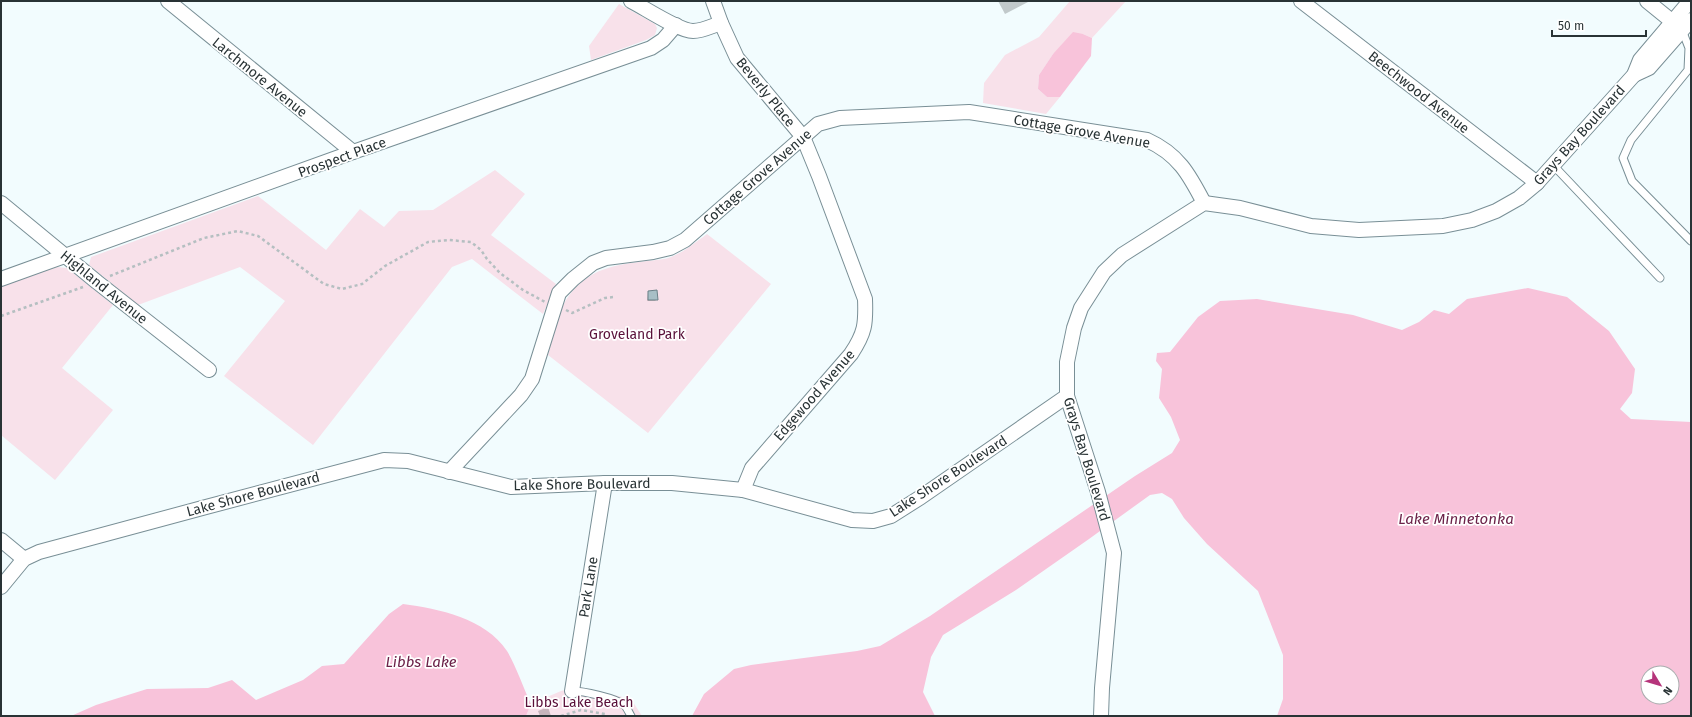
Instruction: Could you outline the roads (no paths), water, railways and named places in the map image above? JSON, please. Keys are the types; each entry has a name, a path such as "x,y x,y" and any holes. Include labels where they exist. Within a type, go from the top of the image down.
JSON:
{"street":[{"name":"Larchmore Avenue","path":"168,1 353,152"},
{"path":"631,1 676,25 692,31 706,29 720,23"},
{"name":"Beverly Place","path":"713,1 720,23 737,58 803,137"},
{"name":"Beechwood Avenue","path":"1301,1 1537,183"},
{"path":"1646,1 1682,24"},
{"name":"Grays Bay Boulevard","path":"1101,716 1102,688 1114,553 1098,492 1067,396 1067,362 1074,328 1081,308 1091,290 1104,272 1122,255 1204,203 1240,208 1312,226 1359,230 1443,226 1472,220 1502,208 1519,198 1537,183 1554,166 1634,75 1649,68 1682,24 1690,1"},
{"name":"Prospect Place","path":"1,279 353,152 650,48 663,40 676,25"},
{"name":"Cottage Grove Avenue","path":"449,472 521,395 532,379 559,293 573,279 593,263 606,258 653,252 670,248 685,240 818,124 840,118 969,112 1147,140 1159,146 1177,161 1189,175 1204,203"},
{"name":"Edgewood Avenue","path":"743,490 752,468 851,354 861,339 866,320 865,299 820,176 803,137"},
{"name":"Highland Avenue","path":"1,203 97,282 209,370"},
{"name":"Lake Shore Boulevard","path":"1,587 24,559 39,552 384,460 408,461 511,487 605,483 672,483 743,490 852,520 873,521 891,516 921,497 1067,396"},
{"name":"Park Lane","path":"572,691 605,483"},
{"path":"1,540 24,559"}],"lane":[{"path":"1682,24 1689,48 1690,69 1631,140 1623,158 1632,181 1691,241"},
{"path":"1554,166 1660,278"},
{"path":"572,691 581,691 617,702 624,705 631,716"}],"water":[{"path":"1073,32 1092,38 1091,56 1060,97 1047,97 1038,89 1039,75 1053,54"},
{"name":"Lake Minnetonka","path":"1528,288 1567,297 1609,331 1635,369 1632,393 1620,409 1631,419 1691,422 1691,716 1277,716 1283,699 1283,655 1258,591 1207,544 1184,518 1172,499 1162,493 1150,495 1016,590 943,635 931,657 923,692 935,716 692,716 704,694 734,669 751,665 857,651 880,646 930,616 1135,476 1172,453 1180,440 1171,417 1159,398 1162,369 1156,361 1157,353 1170,352 1198,317 1220,301 1257,299 1353,315 1402,330 1419,322 1434,310 1449,314 1467,299"},
{"name":"Libbs Lake","path":"403,604 446,612 460,617 487,630 498,640 507,651 531,704 526,716 71,716 96,705 147,689 208,688 232,680 256,700 303,680 322,666 344,664 389,614"}],"park label":[{"name":"Groveland Park","path":"637,334"},
{"name":"Libbs Lake Beach","path":"579,702"}]}
